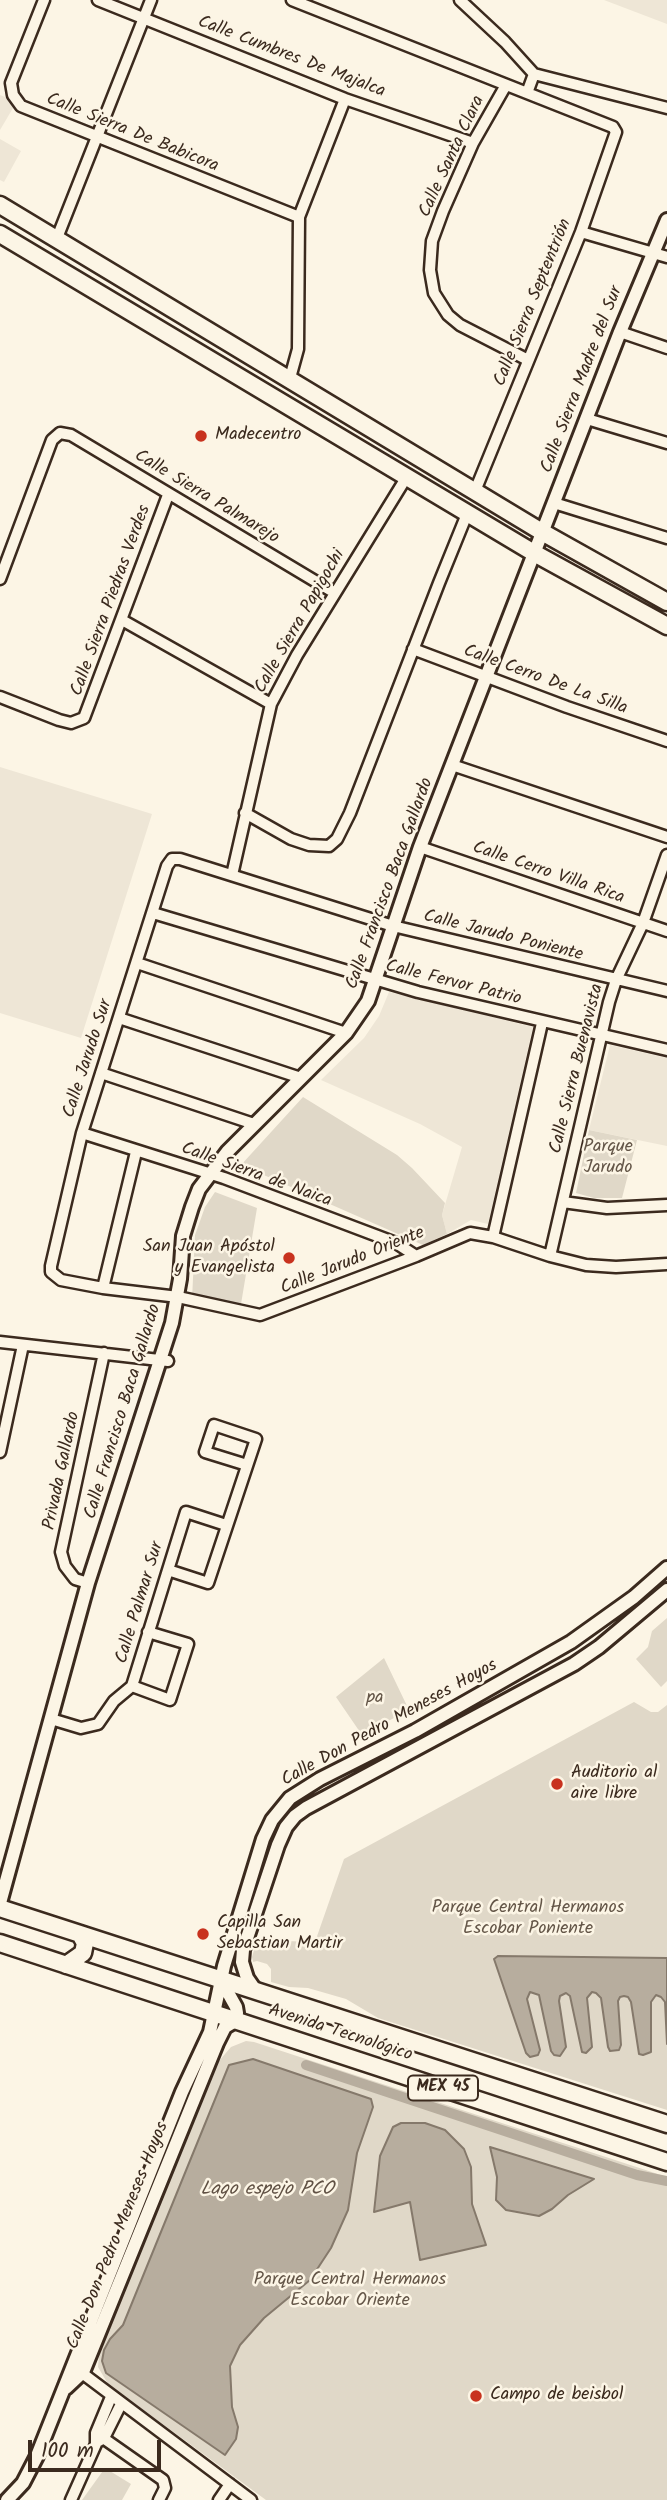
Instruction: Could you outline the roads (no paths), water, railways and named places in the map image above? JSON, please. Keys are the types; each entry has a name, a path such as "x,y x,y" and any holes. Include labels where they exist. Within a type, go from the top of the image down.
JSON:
{"main road":[{"path":"2,211 57,238 542,532 667,602"},
{"path":"0,234 534,554 667,626"},
{"name":"Avenida Tecnológico","path":"0,1906 667,2124"},
{"path":"66,1965 83,1953 85,1943 80,1934"},
{"name":"Avenida Tecnológico","path":"0,1944 662,2157"}],"street":[{"name":"Calle Sierra De Babicora","path":"44,0 11,83 13,95 21,106 299,217"},
{"name":"Calle Cumbres De Majalca","path":"98,0 345,99 473,143"},
{"path":"57,238 151,0"},
{"path":"292,0 527,93 534,74"},
{"path":"460,0 505,42 534,74 667,108"},
{"name":"Calle Santa Clara","path":"506,85 473,143 443,211 432,241 430,270 434,293 448,315 460,325 528,360"},
{"name":"Calle Sierra Septentrión","path":"475,491 581,232 616,136 612,127 527,93"},
{"path":"290,378 298,349 299,217 345,99"},
{"name":"Calle Sierra Madre del Sur","path":"534,554 620,332 667,220"},
{"path":"581,232 667,257"},
{"path":"620,332 667,348"},
{"path":"587,419 667,443"},
{"name":"Calle Sierra Palmarejo","path":"1,573 52,440 60,433 71,435 335,593"},
{"name":"Calle Sierra Papigochi","path":"232,875 271,704 297,655 406,478"},
{"name":"Calle Sierra Piedras Verdes","path":"0,697 71,723 85,718 169,495"},
{"path":"554,503 667,538"},
{"path":"245,813 291,839 318,847 329,846 343,830 467,514"},
{"name":"Calle Francisco Baca Gallardo","path":"0,1906 88,1583 164,1361 178,1297 187,1220 199,1189 254,1124 358,1019 377,981 420,846 534,554"},
{"path":"122,620 271,704"},
{"name":"Calle Cerro De La Silla","path":"412,649 667,741"},
{"path":"452,765 667,836"},
{"name":"Calle Cerro Villa Rica","path":"420,846 667,932"},
{"name":"Calle Sierra Buenavista","path":"550,1256 600,1036 616,980 643,923 667,855"},
{"name":"Calle Jarudo Poniente","path":"172,859 180,859 393,926 667,991"},
{"name":"Calle Jarudo Sur","path":"51,1272 51,1259 82,1133 167,866 172,859"},
{"name":"Calle Fervor Patrio","path":"153,912 377,981 542,1023 667,1050"},
{"path":"137,964 346,1033"},
{"path":"118,1018 301,1078"},
{"path":"494,1237 542,1023"},
{"path":"101,1073 254,1124"},
{"name":"Calle Sierra de Naica","path":"82,1133 211,1174 396,1242 416,1256"},
{"path":"103,1288 136,1152"},
{"path":"563,1202 607,1208 667,1205"},
{"name":"Calle Jarudo Oriente","path":"51,1272 61,1280 178,1297 260,1315 470,1233 494,1237 550,1256 600,1267 667,1264"},
{"path":"0,1342 164,1361"},
{"path":"0,1452 23,1345"},
{"name":"Privada Gallardo","path":"88,1583 75,1579 65,1566 61,1552 104,1353"},
{"path":"168,1570 208,1583 256,1438 214,1425 205,1452 247,1465"},
{"name":"Calle Palmar Sur","path":"52,1715 81,1728 98,1724 114,1701 132,1686 186,1512 226,1525"},
{"name":"Calle Don Pedro Meneses Hoyos","path":"77,2369 153,2162 210,2032 222,1980 263,1839 280,1808 290,1798 320,1779 415,1731 571,1642 634,1597 667,1568"},
{"name":"Calle Don Pedro Meneses Hoyos","path":"256,1991 247,1978 242,1962 243,1950 278,1845 286,1827 295,1816 573,1664 599,1647 667,1590"},
{"path":"132,1686 170,1700 188,1644 148,1632"},
{"path":"506,1679 514,1695"},
{"path":"222,1980 236,2007 235,2021"},
{"name":"Calle Don Pedro Meneses Hoyos","path":"6,2500 23,2483 30,2470 166,2167 217,2043 225,2027 235,2021"},
{"path":"153,2162 166,2167"},
{"path":"77,2369 251,2500"},
{"path":"71,2500 99,2438 111,2397"},
{"path":"99,2438 121,2404"},
{"path":"99,2438 163,2480 165,2488 159,2500"},
{"path":"219,2500 233,2487"},
{"path":"229,2500 233,2487"}],"water":[{"path":"498,1956 667,1958 667,2044 665,2002 656,1995 651,2002 651,2052 639,2054 631,2002 624,1996 618,2001 621,2045 619,2050 610,2051 601,1998 592,1992 587,1998 592,2047 586,2053 582,2052 570,1996 566,1993 560,1996 559,2001 566,2047 560,2056 554,2055 539,1995 530,1992 527,1999 540,2050 538,2055 530,2057 526,2053 494,1959"},
{"name":"Lago espejo PCO","path":"253,2059 371,2099 373,2107 357,2153 348,2210 331,2248 310,2280 264,2318 240,2345 230,2366 232,2407 238,2427 236,2439 225,2455 106,2373 102,2361 110,2339 123,2325 229,2065"},
{"path":"401,2123 425,2123 445,2130 464,2149 471,2167 472,2204 486,2245 420,2260 410,2202 374,2212 380,2156 393,2127"},
{"path":"490,2147 594,2179 539,2216 506,2210 496,2200 497,2177"}],"waterway":[{"path":"306,2065 637,2175 667,2181"}],"place":[{"name":"Madecentro","path":"201,436"},
{"name":"San Juan Apóstol y Evangelista","path":"289,1258"},
{"name":"Auditorio al aire libre","path":"557,1784"},
{"name":"Capilla San Sebastian Martir","path":"203,1934"},
{"name":"Campo de beisbol","path":"476,2396"}],"park label":[{"name":"Parque Jarudo","path":"608,1158"},
{"name":"pa","path":"375,1699"},
{"name":"Parque Central Hermanos Escobar Poniente","path":"528,1919"},
{"name":"Parque Central Hermanos Escobar Oriente","path":"350,2291"}]}
